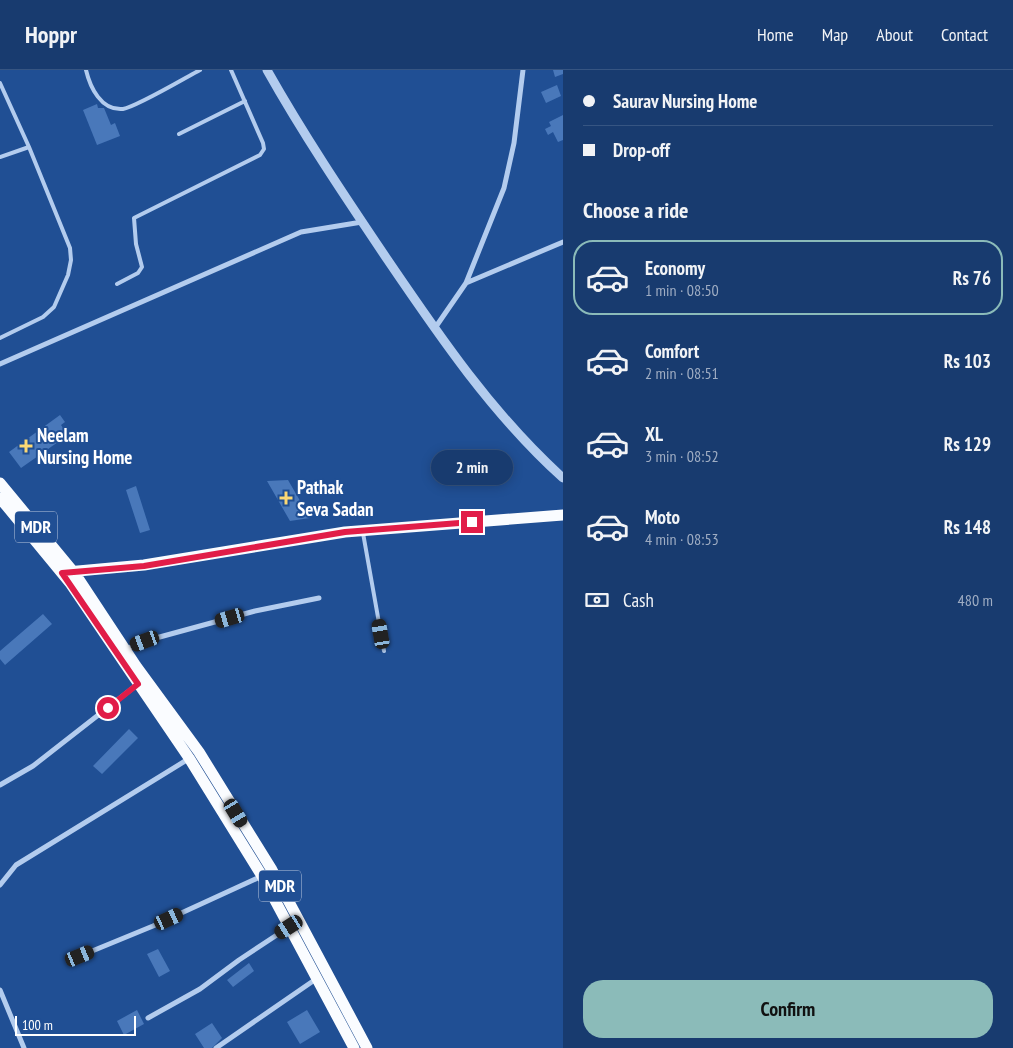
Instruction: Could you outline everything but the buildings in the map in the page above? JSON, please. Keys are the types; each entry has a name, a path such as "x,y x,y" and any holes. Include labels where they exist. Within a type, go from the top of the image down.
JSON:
{"main road":[{"name":"MDR","path":"0,483 126,649 166,715 272,870 366,1048"},
{"name":"MDR","path":"0,498 68,572 138,684 166,715"},
{"path":"68,572 144,566 362,530 563,515"},
{"name":"MDR","path":"194,755 318,978 354,1048"}],"street":[{"path":"267,70 298,124 362,222 435,328 510,426 563,478"},
{"path":"435,328 466,283 508,176 523,70"},
{"path":"0,364 301,232 362,222"},
{"path":"466,283 563,242"},
{"path":"126,649 145,641 255,611 319,598"},
{"path":"0,785 33,766 138,684"},
{"path":"0,885 16,865 194,755"},
{"path":"80,956 153,926 262,876"},
{"path":"148,1018 200,989 239,960 289,927"},
{"path":"216,1048 318,978"},
{"path":"0,990 24,1048"}],"lane":[{"path":"86,70 89,83 96,96 107,105 116,108 125,108 200,70"},
{"path":"117,284 138,273 142,267 136,244 134,218 260,155 264,149 231,70"},
{"path":"0,84 29,146 70,248 72,260 68,275 54,307 43,317 0,338"},
{"path":"179,134 245,101"},
{"path":"0,158 29,146"},
{"path":"362,530 384,651"}],"place":[{"name":"Neelam Nursing Home","path":"26,446"},
{"name":"Pathak Seva Sadan","path":"286,498"}],"route":[{"path":"108,708 138,684 62,573 144,566 345,532 472,522"}]}
